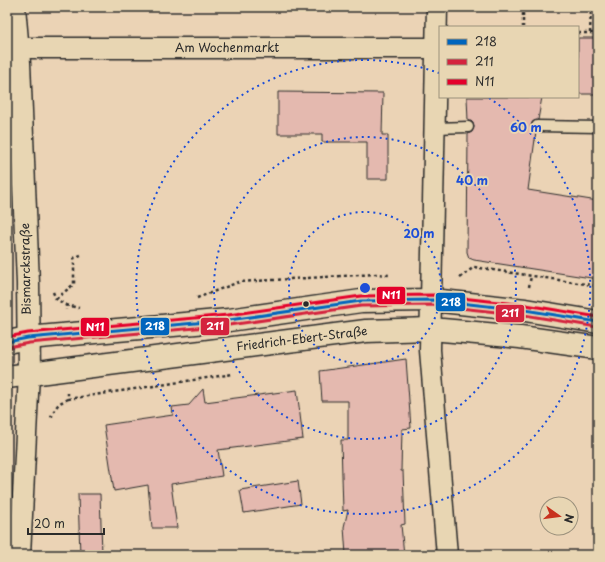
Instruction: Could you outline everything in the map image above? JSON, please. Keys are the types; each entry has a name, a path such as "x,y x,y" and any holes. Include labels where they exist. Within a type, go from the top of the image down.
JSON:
{"main road":[{"name":"Bismarckstraße","path":"14,7 12,48 19,62 28,283 29,374"},
{"path":"7,342 28,338 229,320 361,301 432,300 525,310 598,322"},
{"name":"Friedrich-Ebert-Straße","path":"7,377 366,331 431,329 520,337 598,348"}],"street":[{"path":"438,7 430,350 447,555"},
{"name":"Am Wochenmarkt","path":"12,48 437,57"},
{"name":"Bismarckstraße","path":"20,555 29,374"},
{"path":"7,544 8,555"}],"lane":[{"path":"537,126 598,127"},
{"path":"435,128 468,127"}],"path":[{"path":"523,7 523,26"},
{"path":"590,33 591,8"},
{"path":"579,33 598,33"},
{"path":"56,299 74,284 74,258 83,254"},
{"path":"458,280 474,267 598,286"},
{"path":"195,298 239,282 376,274 392,275"},
{"path":"52,289 56,299 78,308 86,308"},
{"path":"66,304 66,314"},
{"path":"52,416 56,407 68,399 68,389"}],"building":[{"path":"579,38 598,38 598,94 579,94"},
{"path":"278,92 383,93 382,135 388,135 388,179 367,179 367,142 322,142 322,134 278,134"},
{"path":"467,98 542,98 538,120 534,121 531,126 536,132 528,190 598,201 598,279 469,258 467,252 468,134 472,132 474,127 471,121 468,121"},
{"path":"406,359 411,428 402,429 401,471 403,471 405,524 401,525 404,555 346,555 344,527 348,510 343,511 341,440 348,440 348,401 322,401 320,371"},
{"path":"203,389 205,402 297,390 303,439 218,450 222,476 171,484 177,528 152,528 148,485 114,491 104,425 173,415 172,407 189,405"},
{"path":"298,481 301,504 244,513 240,490"},
{"path":"78,494 100,494 102,554 80,555"}],"transit line":[{"name":"N11","path":"7,337 28,333 228,315 361,296 433,295 526,305 598,317"},
{"name":"218","path":"7,342 28,338 229,320 361,301 432,300 525,310 598,322"},
{"name":"211","path":"8,347 29,343 229,325 361,306 432,305 524,315 597,327"}]}
